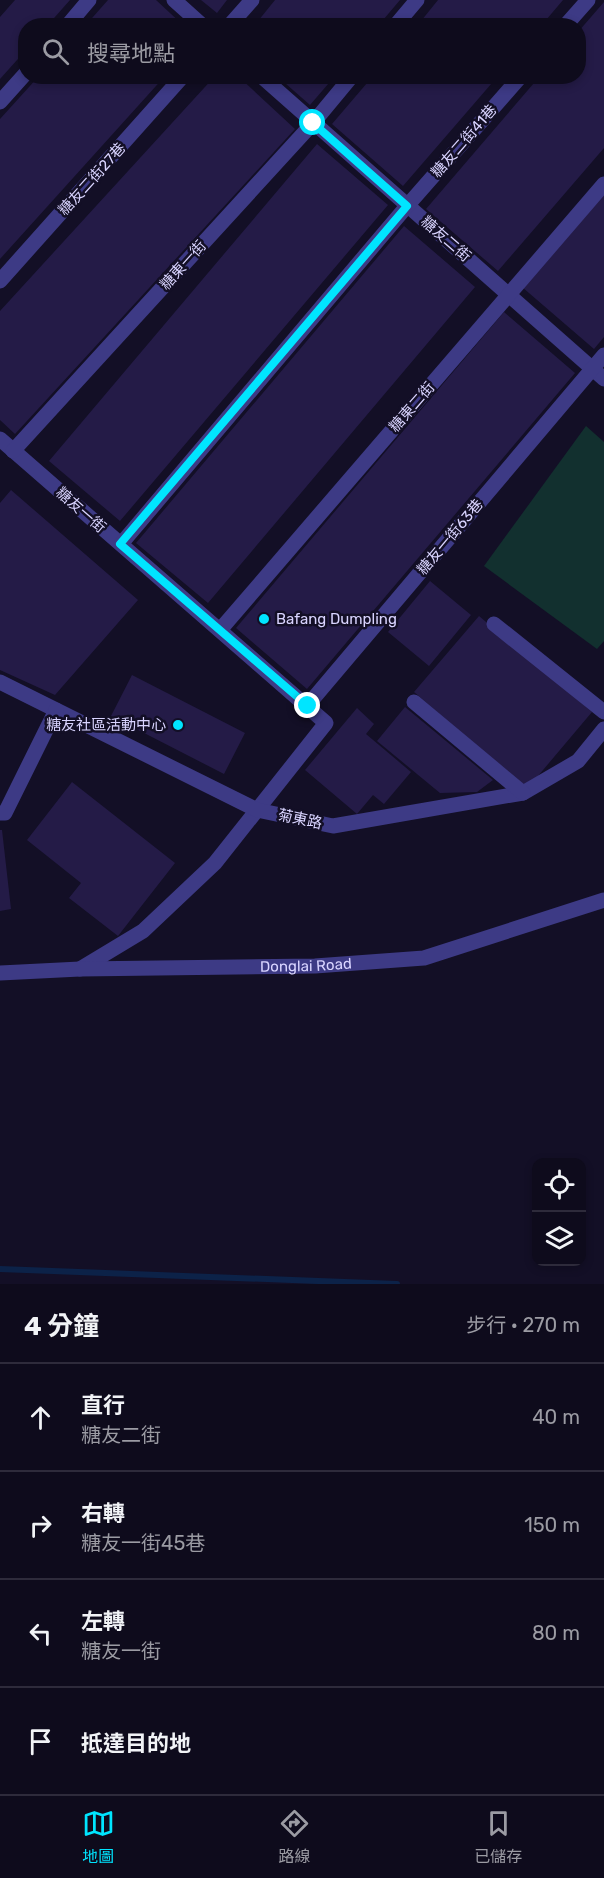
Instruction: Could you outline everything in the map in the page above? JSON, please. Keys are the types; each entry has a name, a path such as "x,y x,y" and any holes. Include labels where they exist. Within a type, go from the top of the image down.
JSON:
{"street":[{"path":"74,18 89,0"},
{"path":"174,0 194,18"},
{"path":"236,18 252,0"},
{"path":"402,18 417,0"},
{"path":"572,18 588,0"},
{"path":"0,102 18,82"},
{"name":"糖友二街27巷","path":"0,281 176,84"},
{"name":"糖友二街","path":"270,84 604,379"},
{"name":"糖東一街","path":"13,451 313,123 345,84"},
{"name":"糖友二街41巷","path":"120,544 513,84"},
{"name":"糖東二街","path":"220,630 604,184"},
{"name":"糖友一街63巷","path":"308,706 604,355"},
{"name":"糖友一街","path":"0,440 326,723 257,810"},
{"path":"494,624 604,712"},
{"name":"菊東路","path":"0,682 257,810 333,826 523,794 578,761 604,729"},
{"path":"414,702 523,794"},
{"path":"0,813 5,813 56,710"},
{"path":"80,969 143,931 215,863 257,810"},
{"name":"Donglai Road","path":"0,973 80,969 315,966 424,958 604,900"}],"green space":[{"path":"586,426 604,442 604,641 597,649 484,566"}],"building":[{"path":"15,0 70,0 54,18 18,18 18,59 0,79 0,17"},
{"path":"108,0 156,0 175,18 92,18"},
{"path":"201,0 227,0 217,13"},
{"path":"275,0 400,0 385,18 260,18"},
{"path":"438,0 563,0 548,18 423,18"},
{"path":"604,2 604,148 498,271 426,209 533,84 586,84 586,23"},
{"path":"32,84 158,84 0,259 0,119"},
{"path":"208,84 247,84 295,129 15,434 0,420 0,311"},
{"path":"286,84 328,84 310,105"},
{"path":"366,84 491,84 403,186 332,124"},
{"path":"317,144 388,205 120,521 49,461"},
{"path":"604,192 604,337 594,349 522,287"},
{"path":"404,226 475,287 208,603 136,543"},
{"path":"504,312 575,373 307,689 236,628"},
{"path":"11,490 138,600 55,695 0,670 0,503"},
{"path":"430,581 471,615 429,666 388,632"},
{"path":"479,616 592,712 527,789 414,692"},
{"name":"糖友社區活動中心","path":"132,675 245,733 224,774 111,716"},
{"path":"405,707 493,780 477,792 440,793 377,741"},
{"path":"357,708 374,724 366,734 411,772 384,804 373,795 357,814 305,770"},
{"path":"72,782 175,863 118,936 69,898 81,883 27,840"},
{"path":"0,830 2,830 11,909 0,911"}],"waterway":[{"path":"0,1269 397,1284"}],"place":[{"name":"Bafang Dumpling","path":"264,619"},
{"name":"糖友社區活動中心","path":"178,725"}],"route":[{"path":"308,706 120,544 407,206 313,123"}]}
